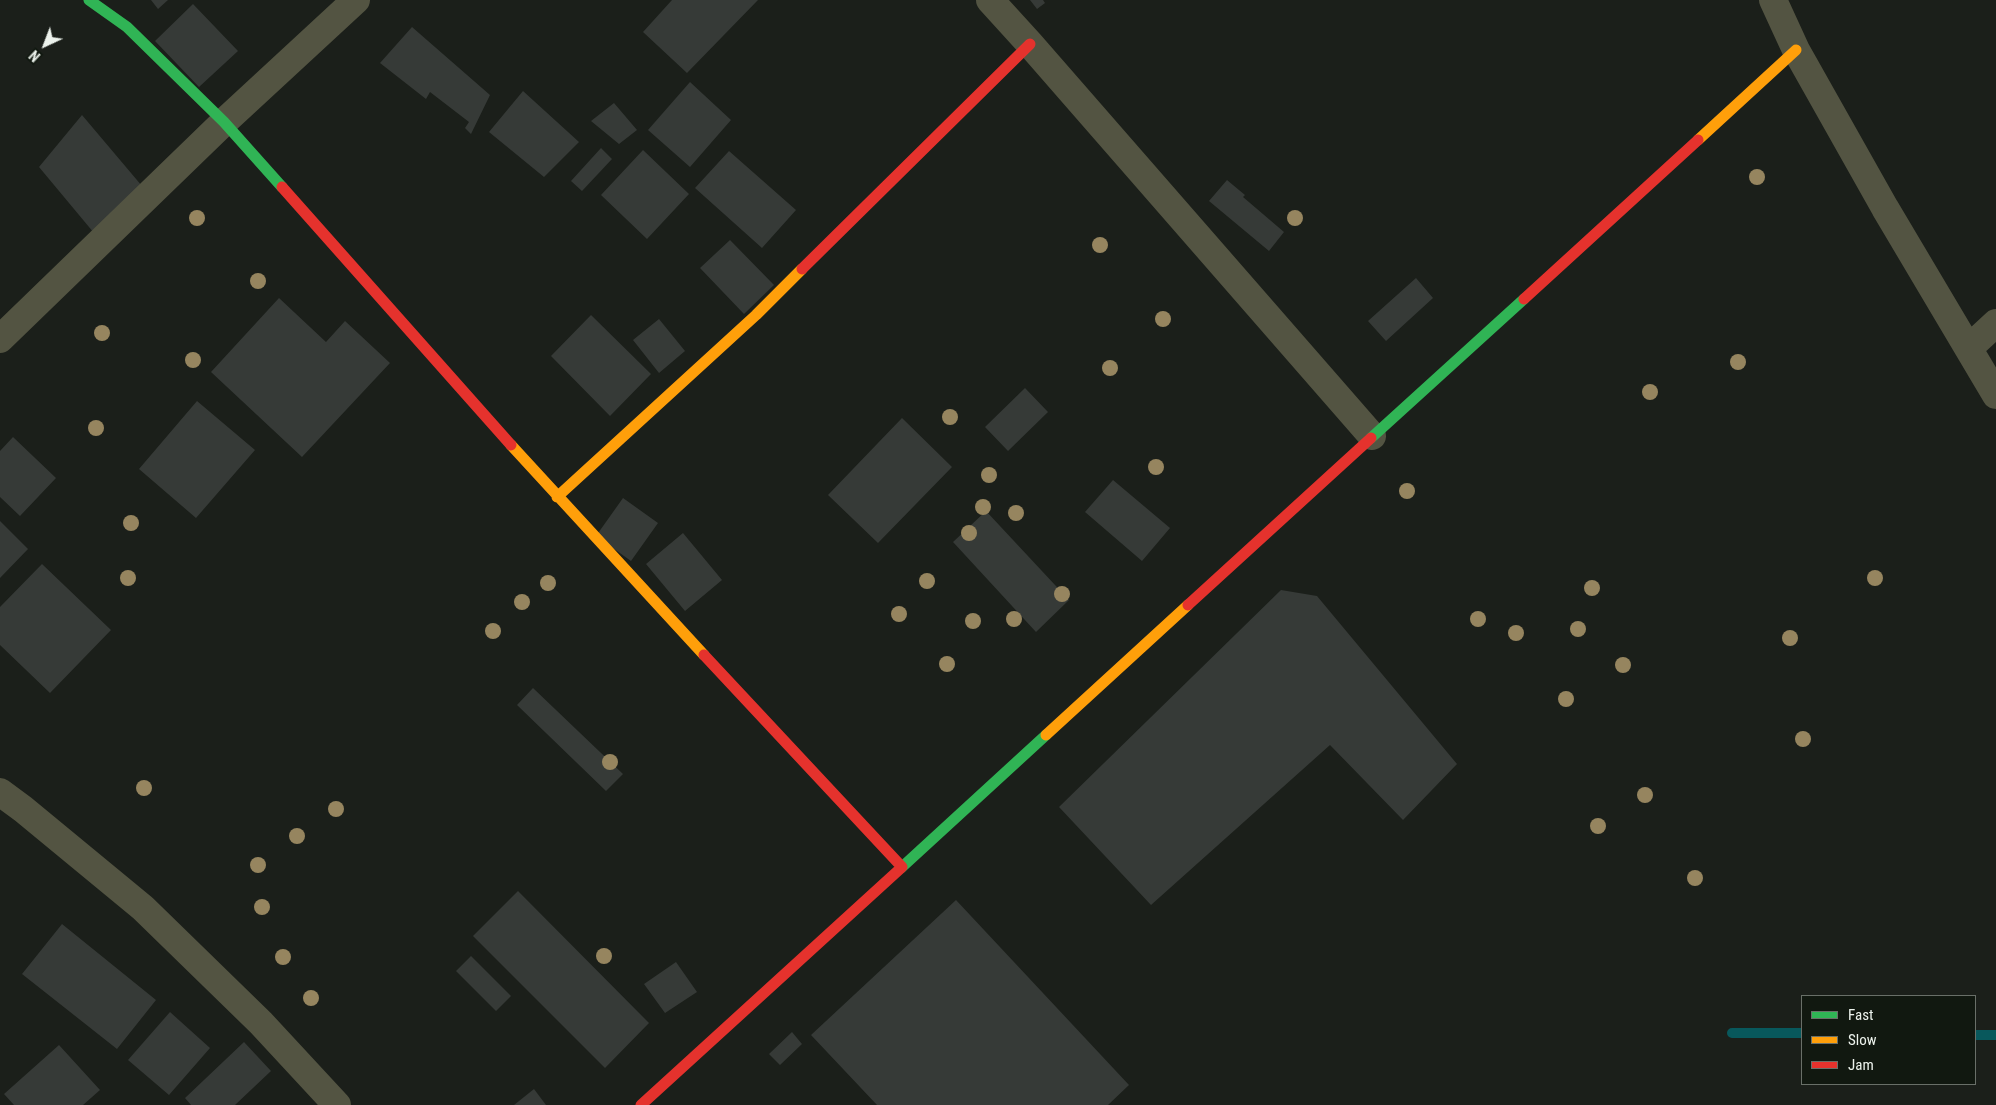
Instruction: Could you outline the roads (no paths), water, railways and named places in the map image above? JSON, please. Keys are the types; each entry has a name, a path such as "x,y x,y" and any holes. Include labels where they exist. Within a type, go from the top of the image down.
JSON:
{"street":[{"path":"89,0 127,27 224,122 557,498 902,867"},
{"path":"0,339 224,122 356,0"},
{"path":"990,0 1372,436"},
{"path":"1773,0 1796,50 1885,208 1996,395"},
{"path":"557,498 756,315 1030,44"},
{"path":"641,1105 1796,50"},
{"path":"1969,348 1996,322"},
{"path":"0,792 143,908 261,1024 337,1105"}],"waterway":[{"path":"1732,1033 1801,1033"},
{"path":"1976,1035 1996,1035"}]}
